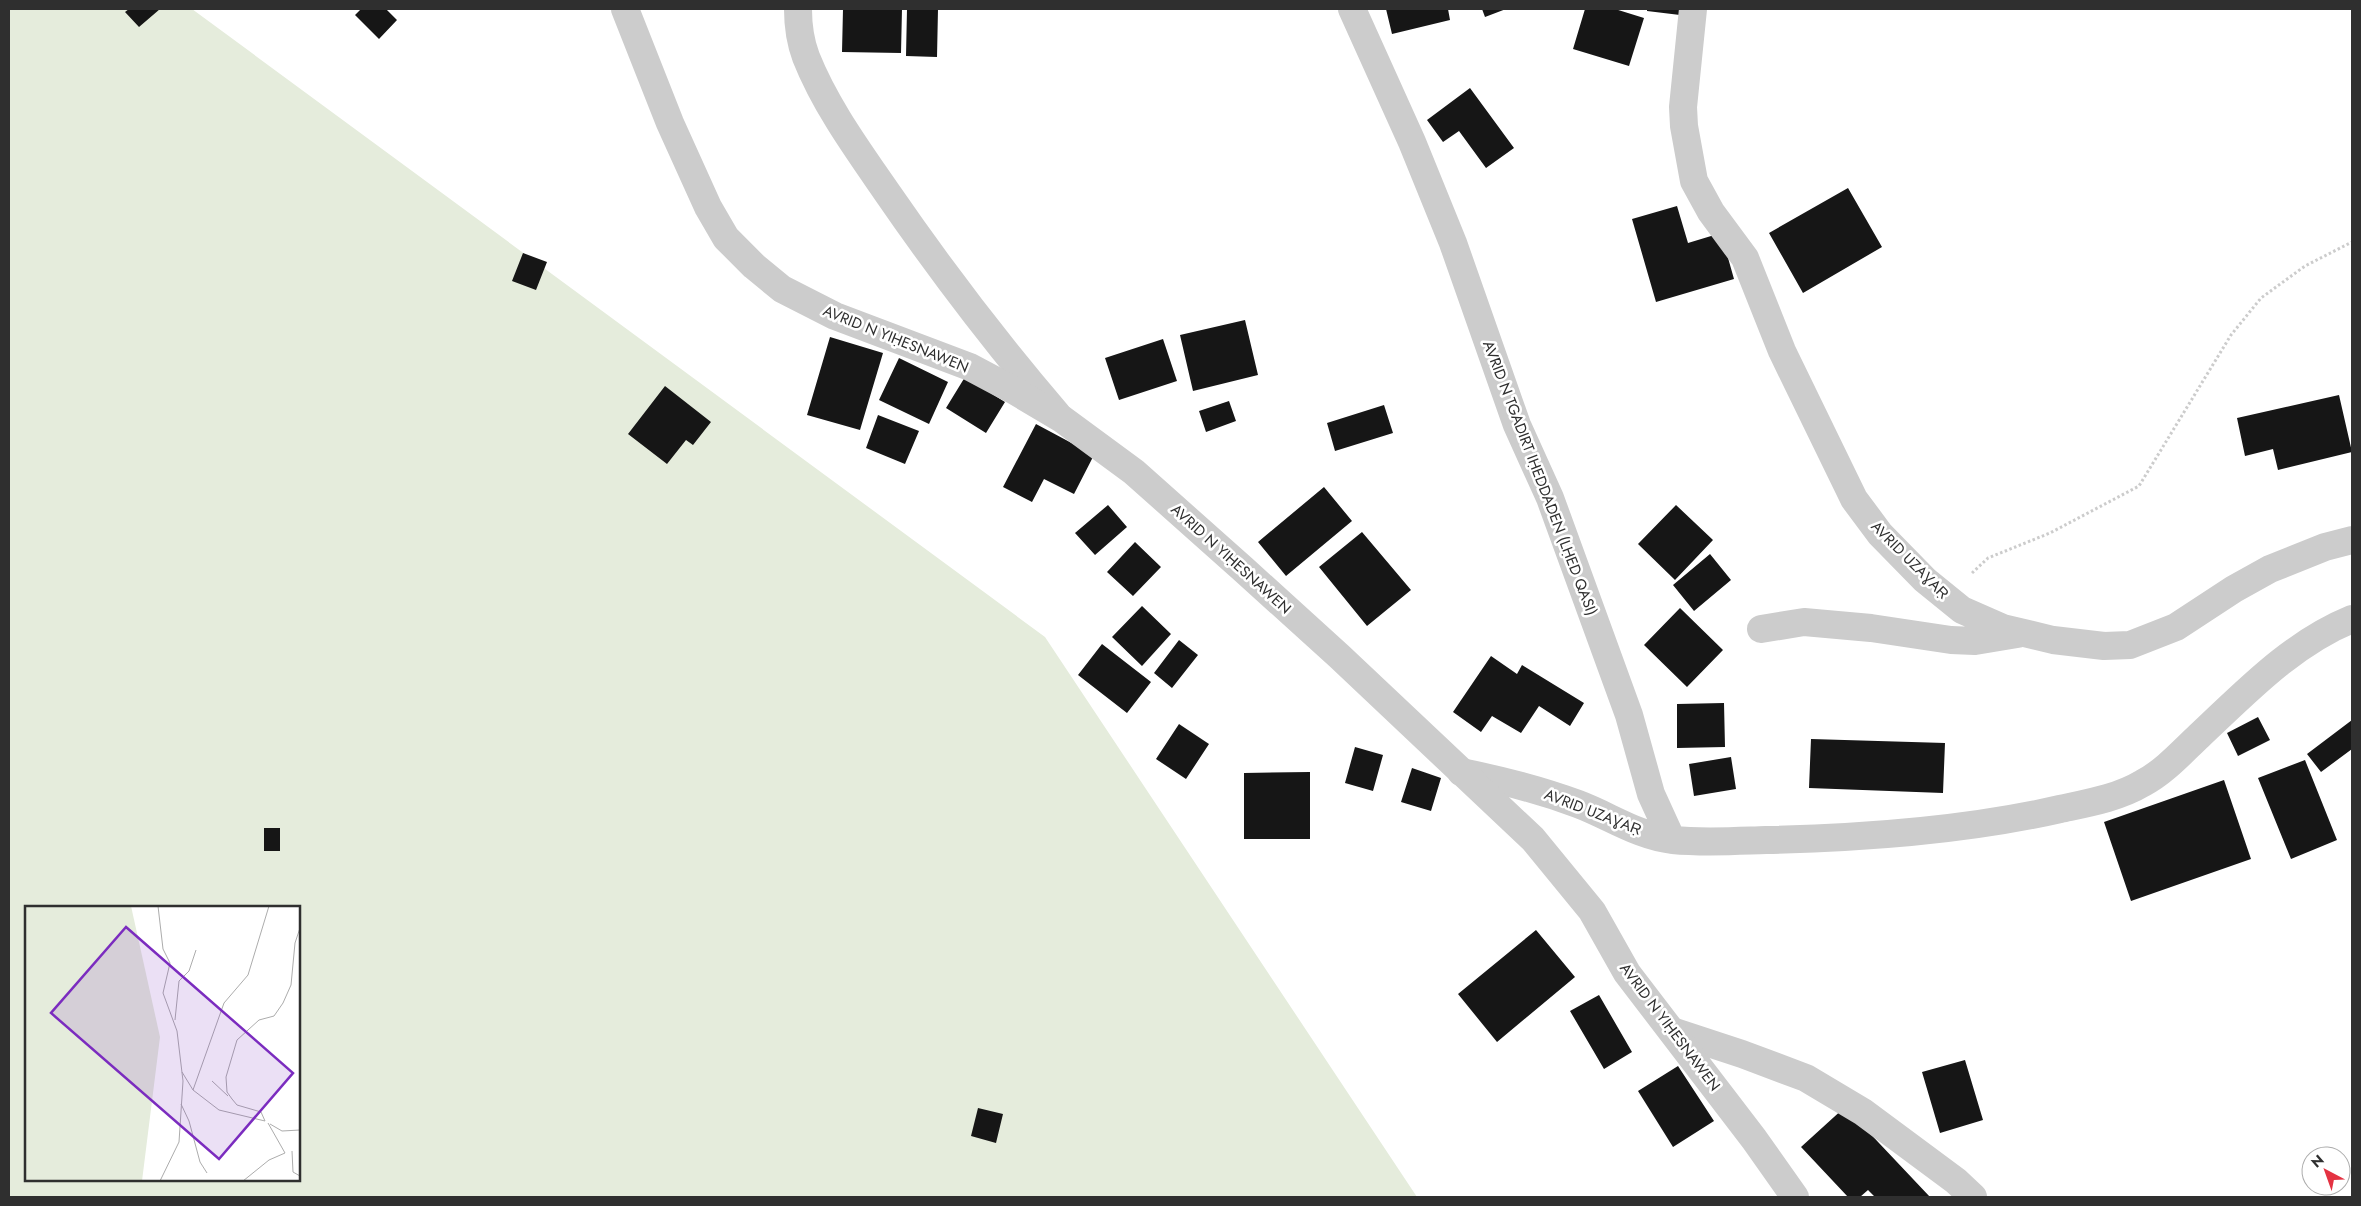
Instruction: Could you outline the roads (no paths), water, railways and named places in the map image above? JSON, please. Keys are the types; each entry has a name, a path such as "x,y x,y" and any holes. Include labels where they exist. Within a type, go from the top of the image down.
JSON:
{"street":[{"name":"AVRID N YIḤESNAWEN","path":"625,9 670,123 708,207 726,238 754,266 782,289 835,316 970,368 1015,391 1062,419 1134,472 1339,656 1533,838 1592,911 1627,973 1754,1139 1795,1197"},
{"path":"798,9 800,38 807,58 850,140 921,241 1007,356 1062,419"},
{"name":"AVRID N TGADIRT IḤEDDADEN (LḤED QASI)","path":"1352,9 1412,142 1453,243 1517,425 1550,498 1629,715 1652,794 1672,840"},
{"name":"AVRID UZAƔAṚ","path":"1693,9 1683,108 1684,126 1694,181 1711,212 1745,258 1782,351 1854,499 1880,534 1926,580 1962,610 1988,622 2053,640 2104,646 2130,645 2176,627 2234,589 2270,569 2325,547 2352,540"},
{"name":"AVRID UZAƔAṚ","path":"1461,772 1510,782 1580,805 1636,831 1672,840 1717,841 1828,838 1964,826 2026,817 2117,795 2144,783 2159,772 2268,671 2309,641 2352,619"},
{"path":"1761,629 1804,622 1871,628 1950,640 1975,640 2026,633"},
{"path":"1672,1031 1806,1078 1863,1112 1973,1197"}]}
